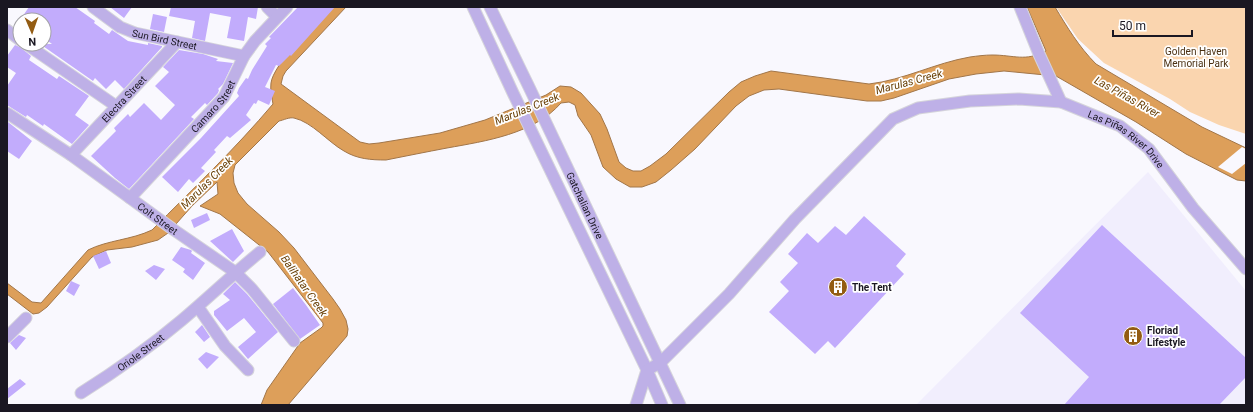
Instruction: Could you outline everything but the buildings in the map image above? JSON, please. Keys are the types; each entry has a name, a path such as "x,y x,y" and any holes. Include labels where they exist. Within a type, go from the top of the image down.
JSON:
{"street":[{"name":"Sun Bird Street","path":"93,7 120,27 135,34 244,56"},
{"path":"268,7 277,17"},
{"name":"Camaro Street","path":"130,198 224,98 244,56 255,41 287,7"},
{"name":"Gatchalian Drive","path":"473,7 512,93 647,370 662,404"},
{"name":"Gatchalian Drive","path":"490,7 680,405"},
{"path":"1020,7 1061,102"},
{"name":"Electra Street","path":"71,155 177,42"},
{"path":"38,52 116,106"},
{"name":"Las Piñas River Drive","path":"647,370 660,363 729,294 795,219 893,119 918,108 970,101 1019,99 1061,102 1120,126 1149,148 1193,208 1246,269"},
{"name":"Colt Street","path":"7,113 71,155 174,230 236,272 252,288 294,340"},
{"name":"Oriole Street","path":"81,393 125,365 198,307 260,252"},
{"path":"198,307 225,346 248,370"},
{"path":"7,337 26,318"},
{"path":"636,405 647,370"}],"shaded area":[{"name":"Floriad Lifestyle","path":"1148,172 1246,291 1246,405 916,405"}],"green space":[{"name":"Golden Haven Memorial Park","path":"1056,7 1246,7 1246,134 1219,125 1190,112 1170,99 1104,63 1078,39"}],"water":[{"path":"329,7 346,7 286,71 281,84 360,142 369,144 379,143 440,133 485,120 546,95 560,86 571,87 581,93 600,114 619,162 626,168 633,171 641,171 666,154 741,82 755,76 771,71 869,84 895,79 944,63 970,57 984,55 1019,57 1032,56 1046,51 1027,7 1055,7 1079,44 1096,64 1202,127 1246,148 1246,181 1237,180 1186,154 1136,122 1056,76 1004,71 949,79 881,101 867,101 779,89 764,90 749,96 736,106 695,149 671,170 656,182 642,187 630,187 616,179 603,167 591,135 578,116 575,105 569,102 561,103 550,114 523,129 493,139 386,160 375,160 349,154 301,120 290,118 279,121 235,165 233,173 234,183 238,193 247,204 279,232 294,248 340,309 346,320 348,329 347,336 288,405 261,405 267,390 300,343 321,328 323,323 268,252 220,214 200,206 218,194 217,182 192,206 168,233 158,240 132,247 107,250 92,257 47,307 39,313 33,314 7,294 7,283 32,302 41,303 88,250 103,244 136,236 152,230 229,153 273,104 271,83 273,75 305,33"}],"pier":[{"path":"1242,147 1246,149 1246,163 1232,174 1218,167"}],"place":[{"name":"The Tent","path":"838,287"},
{"name":"Floriad Lifestyle","path":"1133,336"}],"water label":[{"name":"Marulas Creek","path":"909,82"},
{"name":"Las Piñas River","path":"1127,97"},
{"name":"Marulas Creek","path":"527,109"},
{"name":"Marulas Creek","path":"207,183"},
{"name":"Balihatar Creek","path":"304,286"}]}
